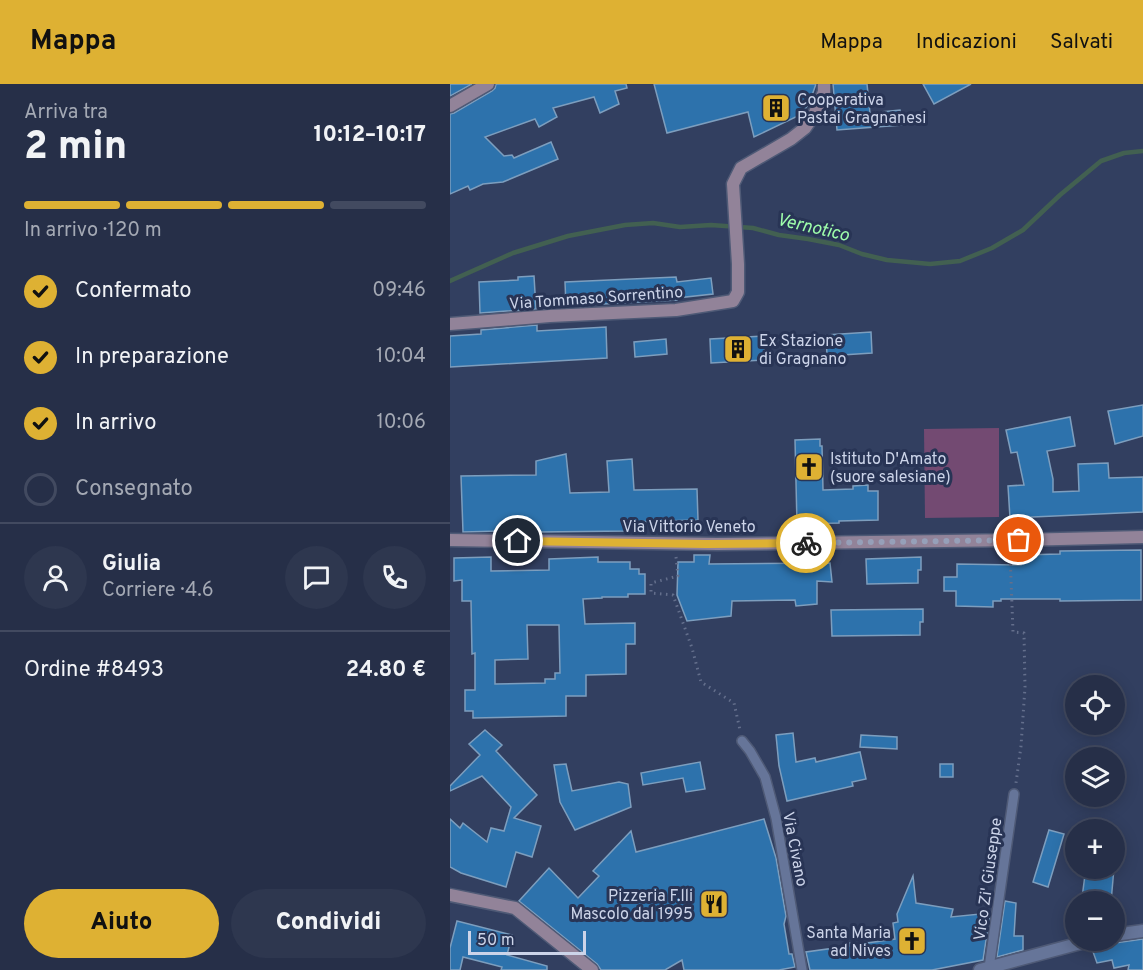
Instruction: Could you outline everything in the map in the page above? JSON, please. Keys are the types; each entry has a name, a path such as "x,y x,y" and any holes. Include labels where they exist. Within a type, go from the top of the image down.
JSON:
{"street":[{"path":"450,106 488,84"},
{"name":"Via Tommaso Sorrentino","path":"450,324 550,316 676,310 733,301 738,292 733,184 741,168 791,140 804,128 824,92 824,84"},
{"name":"Via Vittorio Veneto","path":"450,540 676,543 1143,537"},
{"path":"450,895 515,908 592,970"},
{"path":"1125,933 1143,931"},
{"path":"985,969 1065,947"}],"lane":[{"name":"Via Civano","path":"742,741 765,777 776,818 802,970"},
{"name":"Vico Zi' Giuseppe","path":"985,969 1014,794"}],"path":[{"path":"1009,540 1013,632 1024,633 1025,678 1021,746 1014,794"},
{"path":"676,543 678,576 651,583 651,592 672,595 692,648 701,682 734,703 742,741"}],"shaded area":[{"path":"999,428 999,517 925,518 924,429"}],"building":[{"path":"450,84 472,84 450,96"},
{"path":"496,84 626,84 627,88 615,91 619,104 600,113 594,97 553,108 557,117 539,127 535,119 485,137 504,156 512,155 514,158 551,142 558,159 503,182 483,184 470,190 468,186 450,194 450,114 492,91"},
{"path":"654,84 816,84 809,104 800,115 754,137 748,112 667,133"},
{"path":"833,84 867,84 870,113 900,110 902,125 837,130"},
{"path":"923,84 971,84 934,104"},
{"path":"534,276 536,309 480,313 479,282 518,280 518,277"},
{"path":"676,277 677,282 711,278 713,294 677,298 677,300 566,306 565,282"},
{"path":"537,325 537,331 606,327 607,358 450,367 450,336 481,334 481,330"},
{"path":"871,332 872,353 827,356 826,335"},
{"name":"Ex Stazione di Gragnano","path":"764,336 765,360 711,363 710,339"},
{"path":"666,339 667,354 635,357 634,342"},
{"path":"1143,405 1143,436 1115,444 1108,411"},
{"path":"1070,417 1075,446 1047,451 1053,479 1053,492 1079,491 1078,464 1108,463 1109,478 1143,477 1143,512 1010,518 1008,486 1024,485 1017,452 1011,453 1006,430"},
{"name":"Istituto D'Amato (suore salesiane)","path":"820,439 823,490 853,489 853,486 868,485 868,491 878,491 878,520 797,524 795,440"},
{"path":"566,454 570,493 609,492 607,461 632,459 634,490 697,489 698,520 629,522 628,531 463,532 461,476 536,475 536,461"},
{"path":"1141,550 1141,600 1001,599 1001,601 993,601 993,607 956,606 956,591 944,591 944,577 957,577 957,564 1021,565 1021,555 1060,554 1060,551"},
{"path":"694,555 710,555 709,564 830,563 832,582 817,581 817,604 796,606 795,600 732,601 731,616 687,621 677,595 678,562 694,562"},
{"path":"491,557 491,571 549,570 549,559 598,557 598,562 630,562 630,569 639,569 639,574 645,574 645,594 583,599 585,624 635,623 635,644 626,644 626,674 586,675 586,696 566,696 566,716 473,718 473,711 465,711 465,690 475,690 471,601 462,601 462,580 454,581 454,558","holes":["527,625 559,625 560,673 555,673 555,679 545,679 545,683 495,684 495,660 528,659"]},
{"path":"921,557 918,583 867,584 866,559"},
{"path":"923,609 920,635 832,636 831,610"},
{"path":"485,730 502,745 496,751 537,795 514,818 541,826 532,857 516,852 506,887 461,873 450,867 450,819 460,828 463,823 487,842 491,828 504,831 511,807 482,776 450,791 450,786 480,755 469,744"},
{"path":"793,733 796,762 815,758 816,762 860,752 866,779 852,782 853,786 787,801 779,766 776,735"},
{"path":"861,735 897,737 897,749 860,747"},
{"path":"700,762 705,789 686,792 683,778 643,785 641,773"},
{"path":"566,764 572,791 619,782 628,784 631,807 575,830 560,802 554,765"},
{"path":"940,764 953,764 953,777 940,777"},
{"path":"764,819 776,858 786,916 784,924 789,954 792,954 795,967 779,970 684,970 682,960 665,970 601,970 597,964 519,901 549,868 578,898 599,876 593,871 631,831 636,852"},
{"path":"1049,830 1064,834 1048,887 1033,882"},
{"path":"913,876 916,903 953,909 951,917 990,913 983,960 932,970 810,970 806,952 849,946 849,943 860,944 895,939 893,923 898,922 897,914"},
{"path":"1084,879 1113,879 1112,891 1083,891"},
{"path":"1005,901 1016,903 1014,936 1023,936 1023,950 997,957"},
{"path":"457,921 512,935 507,955 547,966 547,970 501,970 502,967 463,957 460,970 450,970 450,948"},
{"path":"1143,939 1143,970 1128,970 1129,965 1114,968 1112,960 1097,963 1093,951 1125,951 1125,942"}],"waterway":[{"name":"Vernotico","path":"450,281 513,253 568,236 625,225 653,223 680,227 711,225 753,228 779,235 839,245 887,260 930,264 960,261 992,248 1023,230 1101,161 1124,153 1143,151"}],"way so far":[{"path":"806,543 1019,540"}],"place":[{"name":"Cooperativa Pastai Gragnanesi","path":"776,108"},
{"name":"Ex Stazione di Gragnano","path":"738,349"},
{"name":"Istituto D'Amato (suore salesiane)","path":"809,467"},
{"name":"Pizzeria F.lli Mascolo dal 1995","path":"714,904"},
{"name":"Santa Maria ad Nives","path":"912,941"}],"route":[{"path":"518,541 806,543"}]}
